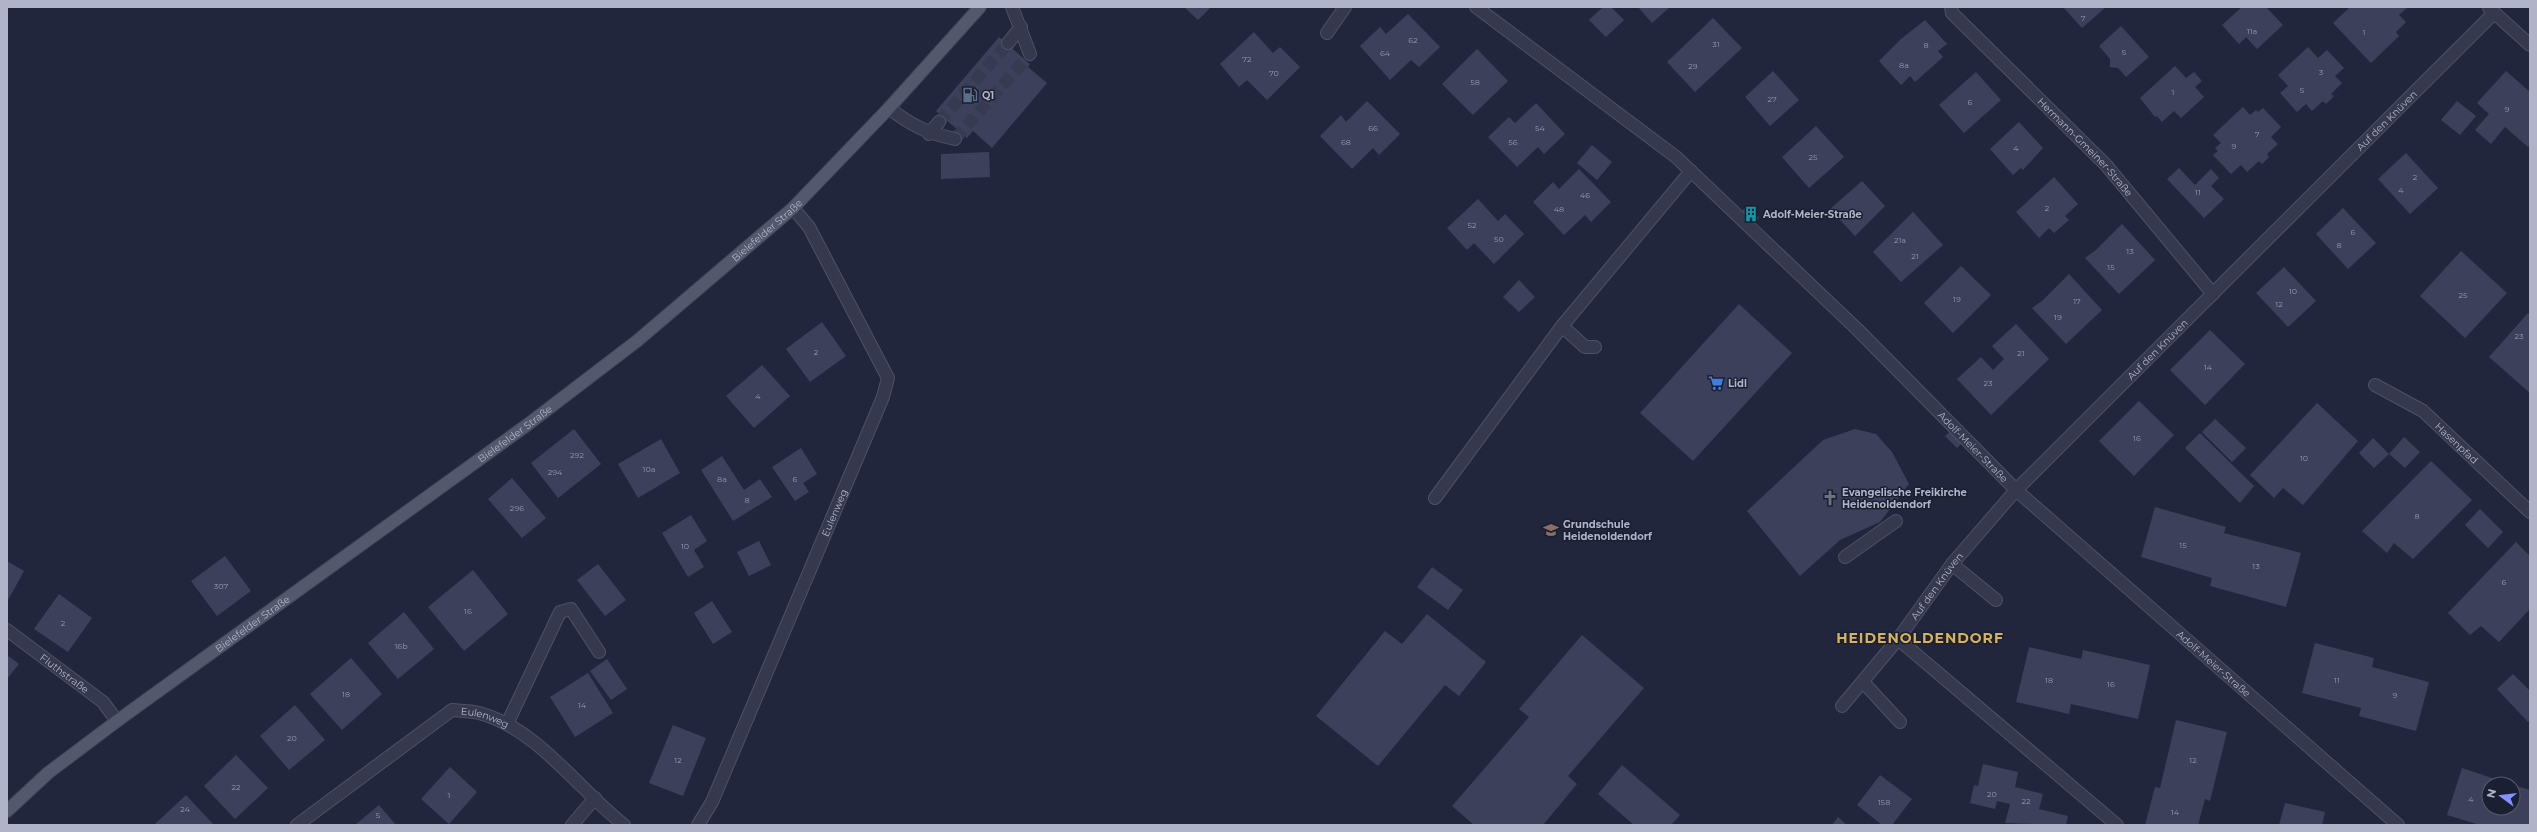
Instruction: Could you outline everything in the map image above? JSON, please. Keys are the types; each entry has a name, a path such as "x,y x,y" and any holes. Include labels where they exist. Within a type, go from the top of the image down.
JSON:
{"main road":[{"name":"Bielefelder Straße","path":"7,811 48,773 117,721 527,425 637,341 793,208 889,108 980,7"}],"street":[{"path":"1012,7 1030,54"},
{"path":"1327,34 1345,7"},
{"name":"Adolf-Meier-Straße","path":"1476,7 1676,157 1858,330 2016,490 2398,825"},
{"name":"Hermann-Gmeiner-Straße","path":"1951,7 1952,13 2106,165 2213,294"},
{"path":"2491,10 2530,45"},
{"name":"Auf den Knüven","path":"1842,706 1864,683 1952,564 2016,490 2213,294 2491,10"},
{"path":"1008,43 1021,28"},
{"path":"889,108 908,122 929,134 955,139"},
{"path":"929,134 939,122"},
{"path":"1435,498 1562,326 1691,171"},
{"name":"Eulenweg","path":"698,825 712,802 883,397 888,378 809,227 793,208"},
{"path":"1562,326 1585,347 1596,347"},
{"name":"Hasenpfad","path":"2375,385 2423,411 2530,512"},
{"path":"1845,557 1896,521"},
{"path":"1952,564 1996,600"},
{"path":"506,724 560,612 571,609 599,652"},
{"name":"Fluthstraße","path":"7,630 103,702 117,721"},
{"path":"1898,639 2117,825"},
{"path":"1864,683 1900,722"},
{"name":"Eulenweg","path":"297,825 452,710 479,713 506,724 559,762 624,825"},
{"path":"572,825 595,798"}],"building":[{"path":"1184,7 1211,7 1198,20"},
{"path":"1603,7 1611,7 1624,20 1606,37 1589,20"},
{"path":"1638,7 1670,7 1652,23"},
{"path":"2063,7 2106,7 2082,28"},
{"path":"2242,7 2266,7 2283,25 2257,49 2246,37 2239,44 2222,25"},
{"path":"2350,7 2408,7 2399,15 2406,22 2396,32 2399,36 2371,63 2333,23"},
{"path":"1408,14 1440,47 1419,67 1411,60 1390,80 1360,46 1380,27 1386,34"},
{"path":"1713,18 1742,48 1695,92 1667,62"},
{"path":"1925,20 1947,44 1938,51 1943,57 1915,82 1910,76 1901,85 1879,61 1901,39"},
{"path":"2121,26 2149,57 2126,77 2118,68 2110,67 2110,59 2099,46"},
{"path":"1254,32 1273,53 1280,47 1300,67 1267,100 1247,80 1239,87 1220,64"},
{"path":"999,37 1030,64 1028,67 1047,83 992,148 973,131 967,138 936,111"},
{"path":"2308,47 2318,58 2327,50 2344,68 2335,76 2342,83 2331,94 2334,96 2326,104 2323,101 2312,111 2306,104 2297,112 2280,93 2288,86 2278,75"},
{"path":"1477,49 1508,81 1473,115 1442,84"},
{"path":"2175,66 2186,78 2194,72 2202,81 2195,87 2204,97 2181,118 2174,111 2162,122 2157,116 2155,117 2140,98"},
{"path":"1773,71 1799,100 1770,126 1745,97"},
{"path":"2506,71 2530,92 2530,145 2528,147 2505,127 2491,144 2475,130 2489,114 2477,103"},
{"path":"1976,72 2001,100 1964,133 1939,105"},
{"path":"1367,101 1400,134 1379,155 1373,148 1352,169 1320,136 1341,115 1346,122"},
{"path":"2457,101 2476,116 2460,135 2441,120"},
{"path":"1536,103 1565,134 1544,154 1538,147 1517,167 1488,137 1509,117 1515,123"},
{"path":"2243,107 2250,115 2256,110 2258,112 2263,108 2281,127 2271,137 2278,144 2267,154 2269,157 2262,164 2259,161 2247,172 2241,165 2231,174 2213,155 2218,151 2215,148 2221,143 2213,135"},
{"path":"2019,122 2043,148 2023,170 2021,168 2013,175 1990,149"},
{"path":"1816,126 1844,157 1809,188 1782,157"},
{"path":"1592,145 1612,162 1597,180 1577,163"},
{"path":"989,152 990,177 941,179 941,154"},
{"path":"2406,153 2438,188 2410,214 2378,179"},
{"path":"2179,168 2195,185 2211,169 2219,178 2211,186 2224,199 2204,218 2167,179"},
{"path":"1579,169 1611,202 1591,222 1585,215 1564,235 1533,202 1553,182 1559,189"},
{"path":"2054,177 2078,204 2065,216 2069,220 2054,233 2049,228 2039,238 2016,212"},
{"path":"1862,181 1885,206 1855,236 1830,209"},
{"path":"1478,199 1498,221 1505,214 1524,234 1494,264 1474,243 1467,250 1447,228"},
{"name":"Adolf-Meier-Straße","path":"1747,206 1759,218 1754,223 1742,211"},
{"path":"2343,208 2376,243 2348,269 2316,234"},
{"path":"1913,212 1943,245 1901,282 1873,252"},
{"path":"2122,224 2155,260 2119,294 2085,258 2096,250"},
{"path":"2461,251 2507,293 2465,338 2420,296"},
{"path":"1961,266 1991,295 1953,333 1924,303"},
{"path":"2284,267 2316,301 2288,327 2256,293"},
{"path":"2069,274 2102,310 2066,344 2032,308 2043,300"},
{"path":"1519,280 1535,297 1519,312 1503,297"},
{"name":"Lidl","path":"1739,304 1792,353 1693,461 1640,413"},
{"path":"2528,313 2530,315 2530,393 2489,357"},
{"path":"822,322 846,356 810,382 786,349"},
{"path":"2016,324 2049,359 1991,415 1957,379 1981,357 1993,370 2004,359 1992,346"},
{"path":"2210,330 2245,364 2205,405 2170,370"},
{"path":"762,365 790,396 754,428 726,396"},
{"path":"2139,401 2174,435 2134,476 2099,441"},
{"path":"2317,403 2358,441 2303,505 2283,488 2274,498 2250,475"},
{"path":"2215,419 2246,448 2232,462 2202,432"},
{"path":"574,429 601,464 558,498 531,463"},
{"name":"Evangelische Freikirche Heidenoldendorf","path":"1855,429 1876,434 1892,452 1909,484 1880,522 1840,540 1800,576 1747,511 1823,440"},
{"path":"1950,432 1962,443 1957,448 1945,436"},
{"path":"2200,433 2254,486 2240,503 2185,448"},
{"path":"2404,437 2420,452 2405,468 2389,454"},
{"path":"2373,438 2389,454 2374,468 2359,453"},
{"path":"661,439 680,473 638,498 618,464"},
{"path":"801,448 817,474 803,483 809,492 795,501 772,467"},
{"path":"722,456 744,490 760,479 772,497 733,521 701,470"},
{"path":"2431,461 2472,500 2413,559 2394,543 2387,553 2362,531"},
{"path":"512,478 546,518 522,538 488,499"},
{"path":"2155,507 2226,527 2224,533 2301,553 2286,607 2210,586 2212,578 2141,557"},
{"path":"2480,509 2503,532 2488,548 2465,525"},
{"path":"691,515 707,541 694,550 704,567 688,577 662,533"},
{"path":"759,541 771,565 749,576 737,552"},
{"path":"2516,542 2530,556 2530,609 2499,642 2481,626 2470,635 2448,613"},
{"path":"225,556 251,591 217,616 191,581"},
{"path":"7,561 24,571 7,602"},
{"path":"598,564 626,600 605,616 577,580"},
{"path":"1432,567 1463,590 1448,610 1417,587"},
{"path":"473,570 508,614 464,651 428,607"},
{"path":"59,594 92,618 68,652 34,629"},
{"path":"712,601 732,632 713,644 694,613"},
{"path":"404,612 434,649 398,679 368,643"},
{"path":"1427,614 1486,662 1459,696 1445,685 1378,766 1316,716 1385,631 1402,644"},
{"path":"1582,635 1644,688 1568,776 1577,784 1543,825 1474,825 1452,806 1529,717 1519,709"},
{"path":"2315,643 2374,658 2372,667 2429,682 2416,731 2359,716 2361,708 2302,693"},
{"path":"2029,647 2081,659 2083,650 2150,665 2138,719 2071,704 2069,714 2016,702"},
{"path":"7,655 19,664 7,679"},
{"path":"351,658 382,694 342,730 310,694"},
{"path":"607,659 627,689 611,700 590,671"},
{"path":"588,673 613,713 575,737 550,697"},
{"path":"2513,674 2530,691 2530,720 2528,722 2497,689"},
{"path":"295,705 325,740 289,770 260,736"},
{"path":"2176,720 2227,732 2210,801 2205,799 2198,825 2145,825 2155,787 2160,788"},
{"path":"673,725 706,738 683,796 649,783"},
{"path":"236,755 268,788 235,819 204,786"},
{"path":"1983,764 2018,772 2015,787 2043,794 2039,809 2068,816 2066,825 2005,823 2010,804 1997,801 1995,809 1970,803 1974,785 1978,786"},
{"path":"1622,765 1680,815 1671,825 1634,825 1598,794"},
{"path":"450,767 477,792 449,824 421,799"},
{"path":"2462,768 2486,776 2481,776 2481,816 2521,816 2521,787 2530,790 2530,825 2480,825 2447,815"},
{"path":"1880,775 1912,799 1892,825 1882,825 1857,805"},
{"path":"186,795 214,825 155,824"},
{"path":"2285,803 2325,812 2322,825 2279,825"},
{"path":"379,805 396,825 355,825"},
{"path":"1838,817 1847,825 1832,825"}],"tunnel":[{"path":"939,122 1008,43"},
{"path":"955,139 1030,54"}],"place":[{"name":"Q1","path":"970,95"},
{"name":"Adolf-Meier-Straße","path":"1751,214"},
{"name":"Lidl","path":"1716,383"},
{"name":"Evangelische Freikirche Heidenoldendorf","path":"1830,498"},
{"name":"Grundschule Heidenoldendorf","path":"1551,530"}],"district":[{"name":"HEIDENOLDENDORF","path":"1920,638"}]}
